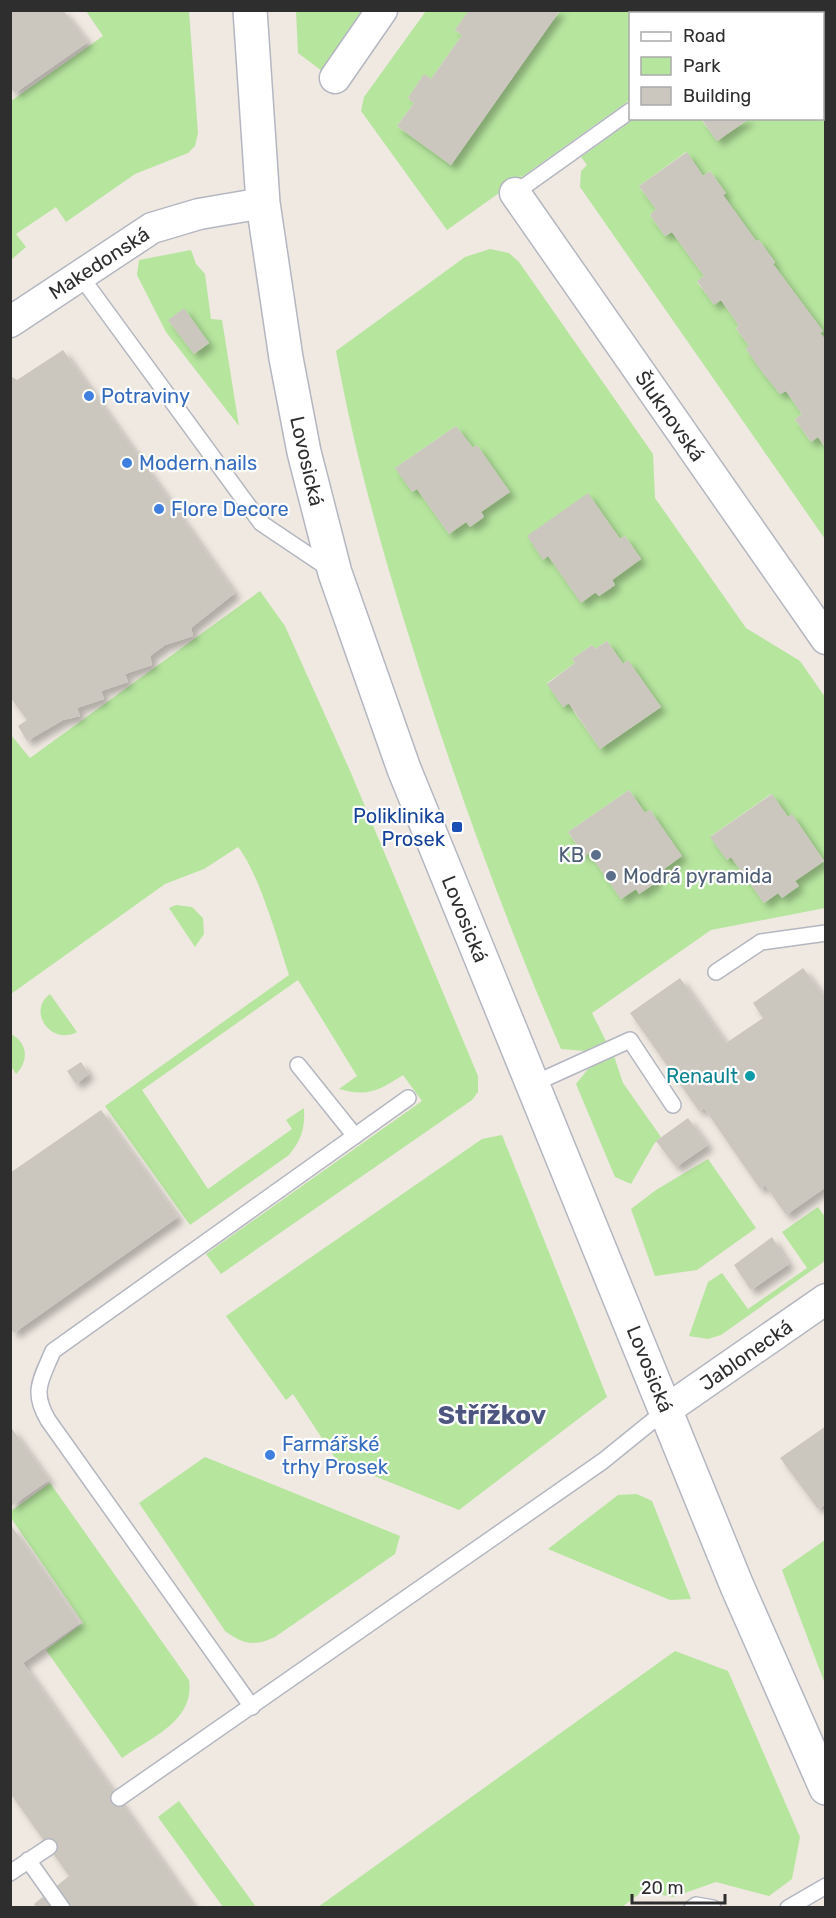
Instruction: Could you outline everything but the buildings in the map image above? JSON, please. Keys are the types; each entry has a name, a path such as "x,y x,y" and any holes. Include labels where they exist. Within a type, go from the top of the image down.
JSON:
{"street":[{"name":"Lovosická","path":"250,10 263,203 286,358 303,452 334,573 404,769 738,1586 825,1788"},
{"path":"335,78 382,10"},
{"name":"Šluknovská","path":"515,193 825,639"},
{"name":"Makedonská","path":"10,322 79,274 152,228 199,214 263,203"},
{"name":"Jablonecká","path":"666,1410 825,1299"}],"lane":[{"path":"515,193 629,112"},
{"path":"79,274 261,523 334,573"},
{"path":"716,972 761,942 825,933"},
{"path":"533,1084 630,1040 673,1105"},
{"path":"298,1065 355,1136"},
{"path":"252,1707 48,1420 38,1404 39,1384 53,1351 408,1098"},
{"path":"118,1798 603,1461 666,1410"},
{"path":"10,1873 49,1847"},
{"path":"28,1860 62,1908"},
{"path":"788,1908 825,1886"},
{"path":"692,1908 696,1905 713,1908"}],"shaded area":[{"path":"825,11 825,122 823,120 824,12 732,12"}],"green space":[{"path":"731,10 732,12 629,12 629,101 447,230 361,111 364,97 426,11 469,11 455,30 462,35 431,79 424,75 408,98 414,103 397,126 451,165 560,11"},
{"path":"86,11 189,11 198,133 195,146 188,153 135,174 66,222 56,207 16,234 26,247 11,260 11,101 103,36"},
{"path":"296,11 362,11 322,71 298,53"},
{"path":"633,120 702,120 717,141 748,120 823,120 825,123 825,340 820,333 822,331 773,264 775,262 759,240 756,241 723,195 725,193 710,171 703,176 686,152 639,186 656,209 650,215 665,236 672,232 704,276 697,282 714,304 721,300 739,326 736,328 749,346 746,349 780,394 786,391 802,414 795,419 810,441 818,437 825,448 825,539 580,187 581,171 587,165 581,157"},
{"path":"490,249 509,253 519,262 653,454 655,498 746,628 800,661 825,697 825,908 711,930 592,1013 606,1041 585,1051 561,1049 500,901 464,801 413,649 380,538 351,426 336,351 465,257","holes":["456,426 473,448 477,445 481,512 484,516 466,522 449,534 417,489 395,468","588,494 620,539 625,536 641,559 612,580 615,585 599,596 548,556 543,559","607,641 623,664 627,661 661,707 600,749 568,703 563,707 547,683 575,663 572,659 592,645 595,649","629,790 645,813 650,810 681,856 653,877 639,893 636,889 621,899 589,853 584,856 568,832","771,794 788,817 792,815 824,861 795,881 798,886 782,897 778,893 764,903 731,857 727,860 711,836"]},
{"path":"191,250 196,264 205,274 211,319 222,320 239,426 166,332 137,275 139,260","holes":["176,315 209,343 194,354 169,321"]},
{"path":"260,591 285,626 351,773 478,1076 478,1092 472,1100 221,1274 206,1254 422,1101 403,1075 372,1091 358,1092 339,1089 357,1076 298,980 142,1090 208,1189 292,1129 286,1120 304,1108 302,1133 289,1155 190,1225 105,1106 289,975 267,908 253,873 238,847 204,869 165,884 11,994 11,735 30,758"},
{"path":"176,905 192,907 203,918 204,934 195,947 169,908"},
{"path":"50,994 77,1032 68,1035 59,1034 51,1031 45,1025 41,1018 41,1010 43,1001"},
{"path":"11,1034 21,1042 25,1052 23,1064 16,1074 11,1066"},
{"path":"614,1056 623,1083 661,1137 654,1144 631,1184 615,1177 576,1084 588,1069"},
{"path":"502,1135 607,1397 459,1510 337,1461 293,1394 286,1400 226,1316 482,1139"},
{"path":"708,1159 756,1228 697,1270 655,1276 631,1209 656,1190"},
{"path":"818,1207 825,1217 825,1261 721,1335 708,1339 689,1336 708,1282 722,1273 748,1309 807,1268 782,1232"},
{"path":"205,1457 400,1536 395,1554 275,1637 255,1643 237,1639 225,1631 139,1503"},
{"path":"50,1483 189,1680 189,1694 185,1707 178,1717 158,1735 122,1758 46,1650 83,1623 11,1518 11,1511"},
{"path":"637,1494 652,1501 691,1599 670,1600 548,1549 618,1495"},
{"path":"825,1540 825,1684 782,1570"},
{"path":"675,1651 728,1671 800,1837 792,1879 769,1896 716,1882 673,1897 643,1891 622,1907 318,1907"},
{"path":"179,1801 256,1907 223,1907 158,1817"}],"place":[{"name":"Potraviny","path":"89,396"},
{"name":"Modern nails","path":"127,463"},
{"name":"Flore Decore","path":"159,509"},
{"name":"Poliklinika Prosek","path":"457,827"},
{"name":"KB","path":"596,855"},
{"name":"Modrá pyramida","path":"611,876"},
{"name":"Renault","path":"750,1076"},
{"name":"Farmářské trhy Prosek","path":"270,1455"}],"district":[{"name":"Střížkov","path":"492,1415"}]}
